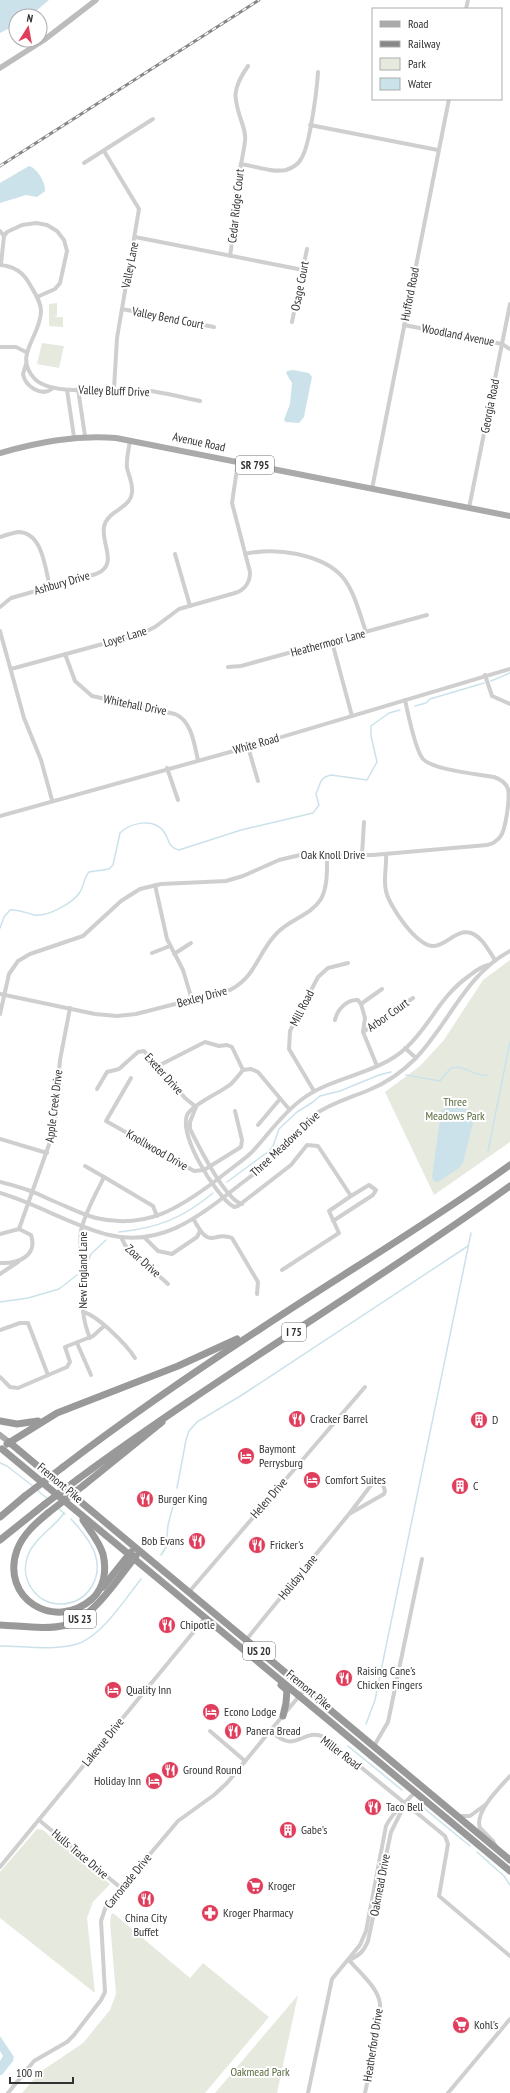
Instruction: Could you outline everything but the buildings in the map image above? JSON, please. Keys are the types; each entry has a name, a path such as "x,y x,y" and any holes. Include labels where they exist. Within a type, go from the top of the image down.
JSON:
{"highway":[{"name":"I 75","path":"0,1517 25,1496 137,1412 258,1330 395,1243 510,1165"},
{"name":"I 75","path":"0,1540 78,1479 195,1396 294,1332 510,1186"},
{"path":"0,1421 17,1424 33,1423 45,1419 74,1406 178,1366 258,1330"},
{"path":"89,1522 104,1528 126,1546 137,1549 100,1590 78,1608 60,1613 47,1611 36,1606 21,1592 14,1574 14,1561 18,1549 29,1530 48,1513 195,1396"},
{"path":"1,1449 9,1442 45,1419"},
{"name":"Fremont Pike","path":"9,1442 510,1860"},
{"name":"Fremont Pike","path":"1,1449 510,1871"},
{"path":"80,1514 103,1554 105,1567 100,1590"},
{"name":"US 23","path":"0,1625 53,1627 74,1622 89,1613 131,1557"},
{"path":"262,1665 268,1674 287,1690 288,1696 282,1716"},
{"path":"374,1758 386,1763 410,1782 421,1785"},
{"path":"415,1792 422,1792 447,1812 457,1815"}],"main road":[{"path":"0,68 44,40 96,0"},
{"name":"Avenue Road","path":"0,453 35,444 74,437 85,436 130,440 510,516"},
{"name":"US 20","path":"0,1434 9,1442"}],"street":[{"name":"Cedar Ridge Court","path":"230,256 235,230 236,192 246,135 234,95 238,81 248,66"},
{"path":"241,164 278,170 293,167 303,156 317,87 318,72"},
{"name":"Hufford Road","path":"372,489 449,100"},
{"path":"84,164 153,119"},
{"path":"310,125 438,150"},
{"name":"Valley Lane","path":"104,151 138,207 139,215 115,351 114,389"},
{"path":"0,264 4,236 7,232 22,225 43,223 52,227 64,240 67,251 60,283 54,289 37,297"},
{"path":"0,231 4,236"},
{"path":"135,237 303,270"},
{"name":"Osage Court","path":"292,322 307,249"},
{"name":"Valley Bluff Drive","path":"0,264 13,268 22,274 37,297 41,311 40,321 26,352 26,364 23,374 29,385 41,392 52,389 142,390 200,401"},
{"name":"Georgia Road","path":"469,508 510,304"},
{"name":"Valley Bend Court","path":"122,309 214,327"},
{"name":"Woodland Avenue","path":"404,325 502,344 510,349"},
{"path":"0,347 16,347 26,352"},
{"name":"Valley Bluff Drive","path":"26,364 33,378 52,389"},
{"path":"78,389 85,436"},
{"path":"67,390 74,437"},
{"name":"Ashbury Drive","path":"0,607 11,598 96,574 106,566 108,558 104,533 105,523 112,514 128,502 132,492 127,463 130,440"},
{"name":"Loyer Lane","path":"10,670 143,633 155,627 179,609 235,593 243,589 250,575 232,503 238,462"},
{"path":"0,537 21,532 30,535 35,539 50,587"},
{"path":"245,554 259,551 280,551 314,558 331,566 349,585 366,632"},
{"path":"175,554 190,606"},
{"name":"Heathermoor Lane","path":"228,667 241,666 427,615"},
{"path":"0,631 24,718 41,760 52,800"},
{"path":"332,642 352,716"},
{"name":"Whitehall Drive","path":"65,654 75,681 92,696 175,714 182,717 188,725 198,760"},
{"name":"White Road","path":"0,816 167,768 248,747 485,675 510,669"},
{"path":"485,675 492,696 510,704"},
{"name":"Oak Knoll Drive","path":"0,1014 2,994 9,974 18,961 30,954 83,936 126,897 140,889 155,885 226,881 243,876 270,863 290,856 309,853 362,855 386,854 492,843 503,832 510,800 507,786 497,778 435,766 426,761 419,751 404,700"},
{"path":"248,747 258,781"},
{"path":"167,768 178,800"},
{"path":"362,855 364,822"},
{"name":"Bexley Drive","path":"2,994 107,1016 126,1016 224,992 242,983 251,973 278,931 315,907 324,889 327,854"},
{"path":"386,854 386,894 392,906 418,940 427,945 434,946 461,933 471,934 480,939 495,960"},
{"path":"155,885 170,946 187,979 192,1000"},
{"path":"174,954 191,943"},
{"path":"152,952 170,946"},
{"name":"Three Meadows Drive","path":"0,1182 33,1192 86,1215 118,1221 134,1221 156,1216 187,1202 250,1154 289,1109 314,1092 339,1080 390,1060 405,1048 450,991 476,971 510,951"},
{"name":"Mill Road","path":"314,1092 291,1052 288,1045 289,1035 318,977 328,968 348,963"},
{"name":"Three Meadows Drive","path":"0,1193 29,1202 82,1226 121,1237 144,1237 169,1232 194,1220 276,1156 316,1114 329,1106 388,1080 416,1058 437,1033 469,985 488,965"},
{"path":"361,1004 382,989"},
{"name":"Arbor Court","path":"363,1032 413,998"},
{"path":"335,1020 340,1008 352,1000 358,1000 361,1004 365,1018 363,1032 377,1066"},
{"name":"Apple Creek Drive","path":"19,1229 47,1153 54,1120 60,1060 70,1008"},
{"path":"158,1066 205,1042 219,1046 230,1045 243,1070"},
{"path":"405,1048 416,1058"},
{"name":"Exeter Drive","path":"97,1089 107,1072 119,1070 140,1051 147,1052 185,1098 196,1107"},
{"path":"289,1109 258,1072 251,1069 243,1070 231,1084 190,1110 186,1116 184,1126 187,1136 204,1170 224,1197 234,1207 242,1204 291,1165 307,1145 312,1144 318,1146 351,1196"},
{"name":"Knollwood Drive","path":"130,1078 106,1121 194,1171 204,1170 241,1147 242,1140 235,1111"},
{"path":"258,1125 280,1099"},
{"path":"196,1107 190,1122 190,1129 217,1179 237,1202 242,1204"},
{"path":"0,1139 47,1153"},
{"path":"85,1166 153,1206 156,1216"},
{"name":"New England Lane","path":"90,1338 81,1298 81,1234 86,1215 104,1177"},
{"path":"282,1270 340,1233 333,1221 329,1211 369,1185 376,1190 373,1195 333,1221"},
{"path":"194,1220 200,1231 213,1239 228,1236 232,1238 258,1282 257,1294"},
{"path":"0,1234 19,1229 31,1235 32,1248 27,1256 0,1274"},
{"path":"144,1237 158,1251 172,1254 196,1237 200,1231"},
{"name":"Zoar Drive","path":"121,1237 125,1245 168,1284"},
{"path":"0,1263 18,1262"},
{"path":"83,1312 90,1315 104,1326 126,1346 135,1358"},
{"path":"0,1330 20,1323 28,1323 48,1375"},
{"path":"0,1377 10,1387 15,1388 70,1365 65,1347 90,1338 99,1332 104,1326"},
{"path":"76,1343 91,1375"},
{"name":"Helen Drive","path":"189,1592 365,1387"},
{"name":"Holiday Lane","path":"246,1640 372,1484 377,1482 383,1485 385,1491 384,1494 349,1514"},
{"path":"374,1746 388,1722 422,1559"},
{"name":"Lakevue Drive","path":"0,1867 206,1618"},
{"name":"Carronade Drive","path":"8,2093 34,2061 45,2053 67,2042 102,2000 105,1992 101,1921 106,1906 178,1821 221,1789 305,1689"},
{"path":"210,1731 245,1761"},
{"name":"Miller Road","path":"271,1731 287,1742 296,1741 311,1734 324,1737 405,1804"},
{"path":"457,1815 463,1817 470,1816 487,1803 510,1776"},
{"name":"Oakmead Drive","path":"308,2093 329,1986 335,1974 349,1960 357,1957 362,1952 368,1941 391,1832 405,1804 415,1792"},
{"path":"487,1803 480,1817 479,1826 482,1832 493,1841 497,1849"},
{"path":"405,1804 448,1840 438,1892 441,1898 510,1956"},
{"name":"Hulls Trace Drive","path":"39,1820 121,1888"},
{"name":"Heatherford Drive","path":"349,1960 373,1988 380,2004 380,2018 365,2093"},
{"path":"448,2093 510,2019"}],"green space":[{"path":"57,303 57,316 53,317 63,317 63,327 49,326 49,304"},
{"path":"42,343 64,346 59,368 37,364"},
{"name":"Three Meadows Park","path":"510,960 510,1142 434,1195 385,1092 420,1066 444,1040 483,980"},
{"path":"37,1829 43,1830 110,1884 93,1902 87,1918 95,1993 0,1918 0,1872"},
{"path":"113,1913 190,1978 203,1963 269,2017 205,2093 22,2093 40,2072 83,2043 110,2010 116,1994 110,1923 111,1915"},
{"name":"Oakmead Park","path":"298,1995 277,2093 215,2093"}],"water":[{"path":"0,0 49,0 40,8 8,8 8,29 0,33"},
{"path":"29,166 32,167 40,176 44,184 45,191 37,197 26,195 0,203 0,183"},
{"path":"293,370 309,373 312,377 304,417 299,423 286,422 284,420 290,404 292,383 286,373 287,371"},
{"path":"449,1106 469,1110 474,1119 463,1163 459,1168 438,1182 434,1181 432,1177 441,1111"},
{"path":"0,2036 14,2057 13,2061 2,2075 0,2075 0,2061 3,2056 0,2051"}],"waterway":[{"path":"491,681 510,673"},
{"path":"415,706 426,703 430,699 484,683"},
{"path":"0,928 4,917 10,910 40,915 53,912 72,901 80,892 89,872 109,869 113,865 120,833 124,829 136,824 148,823 160,827 172,847 179,850 241,830 313,813 319,805 316,794 321,781 325,777 331,775 367,780 377,762 371,736 371,726 389,713 400,710"},
{"path":"488,1151 510,1042"},
{"path":"406,1075 440,1081 451,1068 456,1067 477,1074 487,1075"},
{"path":"227,1182 269,1151 273,1146 279,1129 297,1112 320,1096 340,1091 379,1075 391,1072"},
{"path":"119,1232 146,1228 169,1220 191,1209 213,1193"},
{"path":"366,1724 375,1700 471,1233"},
{"path":"89,1259 91,1254 106,1240"},
{"path":"177,1488 186,1440 189,1431 197,1422 242,1395 468,1246"},
{"path":"0,1302 28,1298 59,1289 77,1275"},
{"path":"0,1463 7,1466 34,1487"},
{"path":"37,1490 48,1499"},
{"path":"161,1555 166,1547 168,1525 175,1498"},
{"path":"58,1508 65,1514"},
{"path":"64,1513 35,1543 28,1555 26,1564 26,1572 31,1588 37,1595 52,1603 61,1604 79,1599 92,1586 97,1570 97,1560 92,1547 87,1538 71,1519"},
{"path":"0,1646 39,1648 58,1647 77,1644 86,1640 104,1625 141,1579"},
{"path":"348,1746 402,1790"},
{"path":"420,1805 470,1846"},
{"path":"477,1852 504,1876 510,1885"}],"railway":[{"path":"0,166 259,0"}],"place":[{"name":"Cracker Barrel","path":"297,1419"},
{"name":"D","path":"479,1420"},
{"name":"Baymont Perrysburg","path":"246,1456"},
{"name":"Comfort Suites","path":"312,1480"},
{"name":"C","path":"460,1486"},
{"name":"Burger King","path":"145,1499"},
{"name":"Bob Evans","path":"197,1541"},
{"name":"Fricker's","path":"257,1545"},
{"name":"Chipotle","path":"167,1625"},
{"name":"Raising Cane's Chicken Fingers","path":"344,1678"},
{"name":"Quality Inn","path":"113,1690"},
{"name":"Econo Lodge","path":"211,1712"},
{"name":"Panera Bread","path":"233,1731"},
{"name":"Ground Round","path":"170,1770"},
{"name":"Holiday Inn","path":"154,1781"},
{"name":"Taco Bell","path":"373,1807"},
{"name":"Gabe's","path":"288,1830"},
{"name":"Kroger","path":"255,1886"},
{"name":"China City Buffet","path":"146,1899"},
{"name":"Kroger Pharmacy","path":"210,1913"},
{"name":"Kohl's","path":"461,2025"}]}
